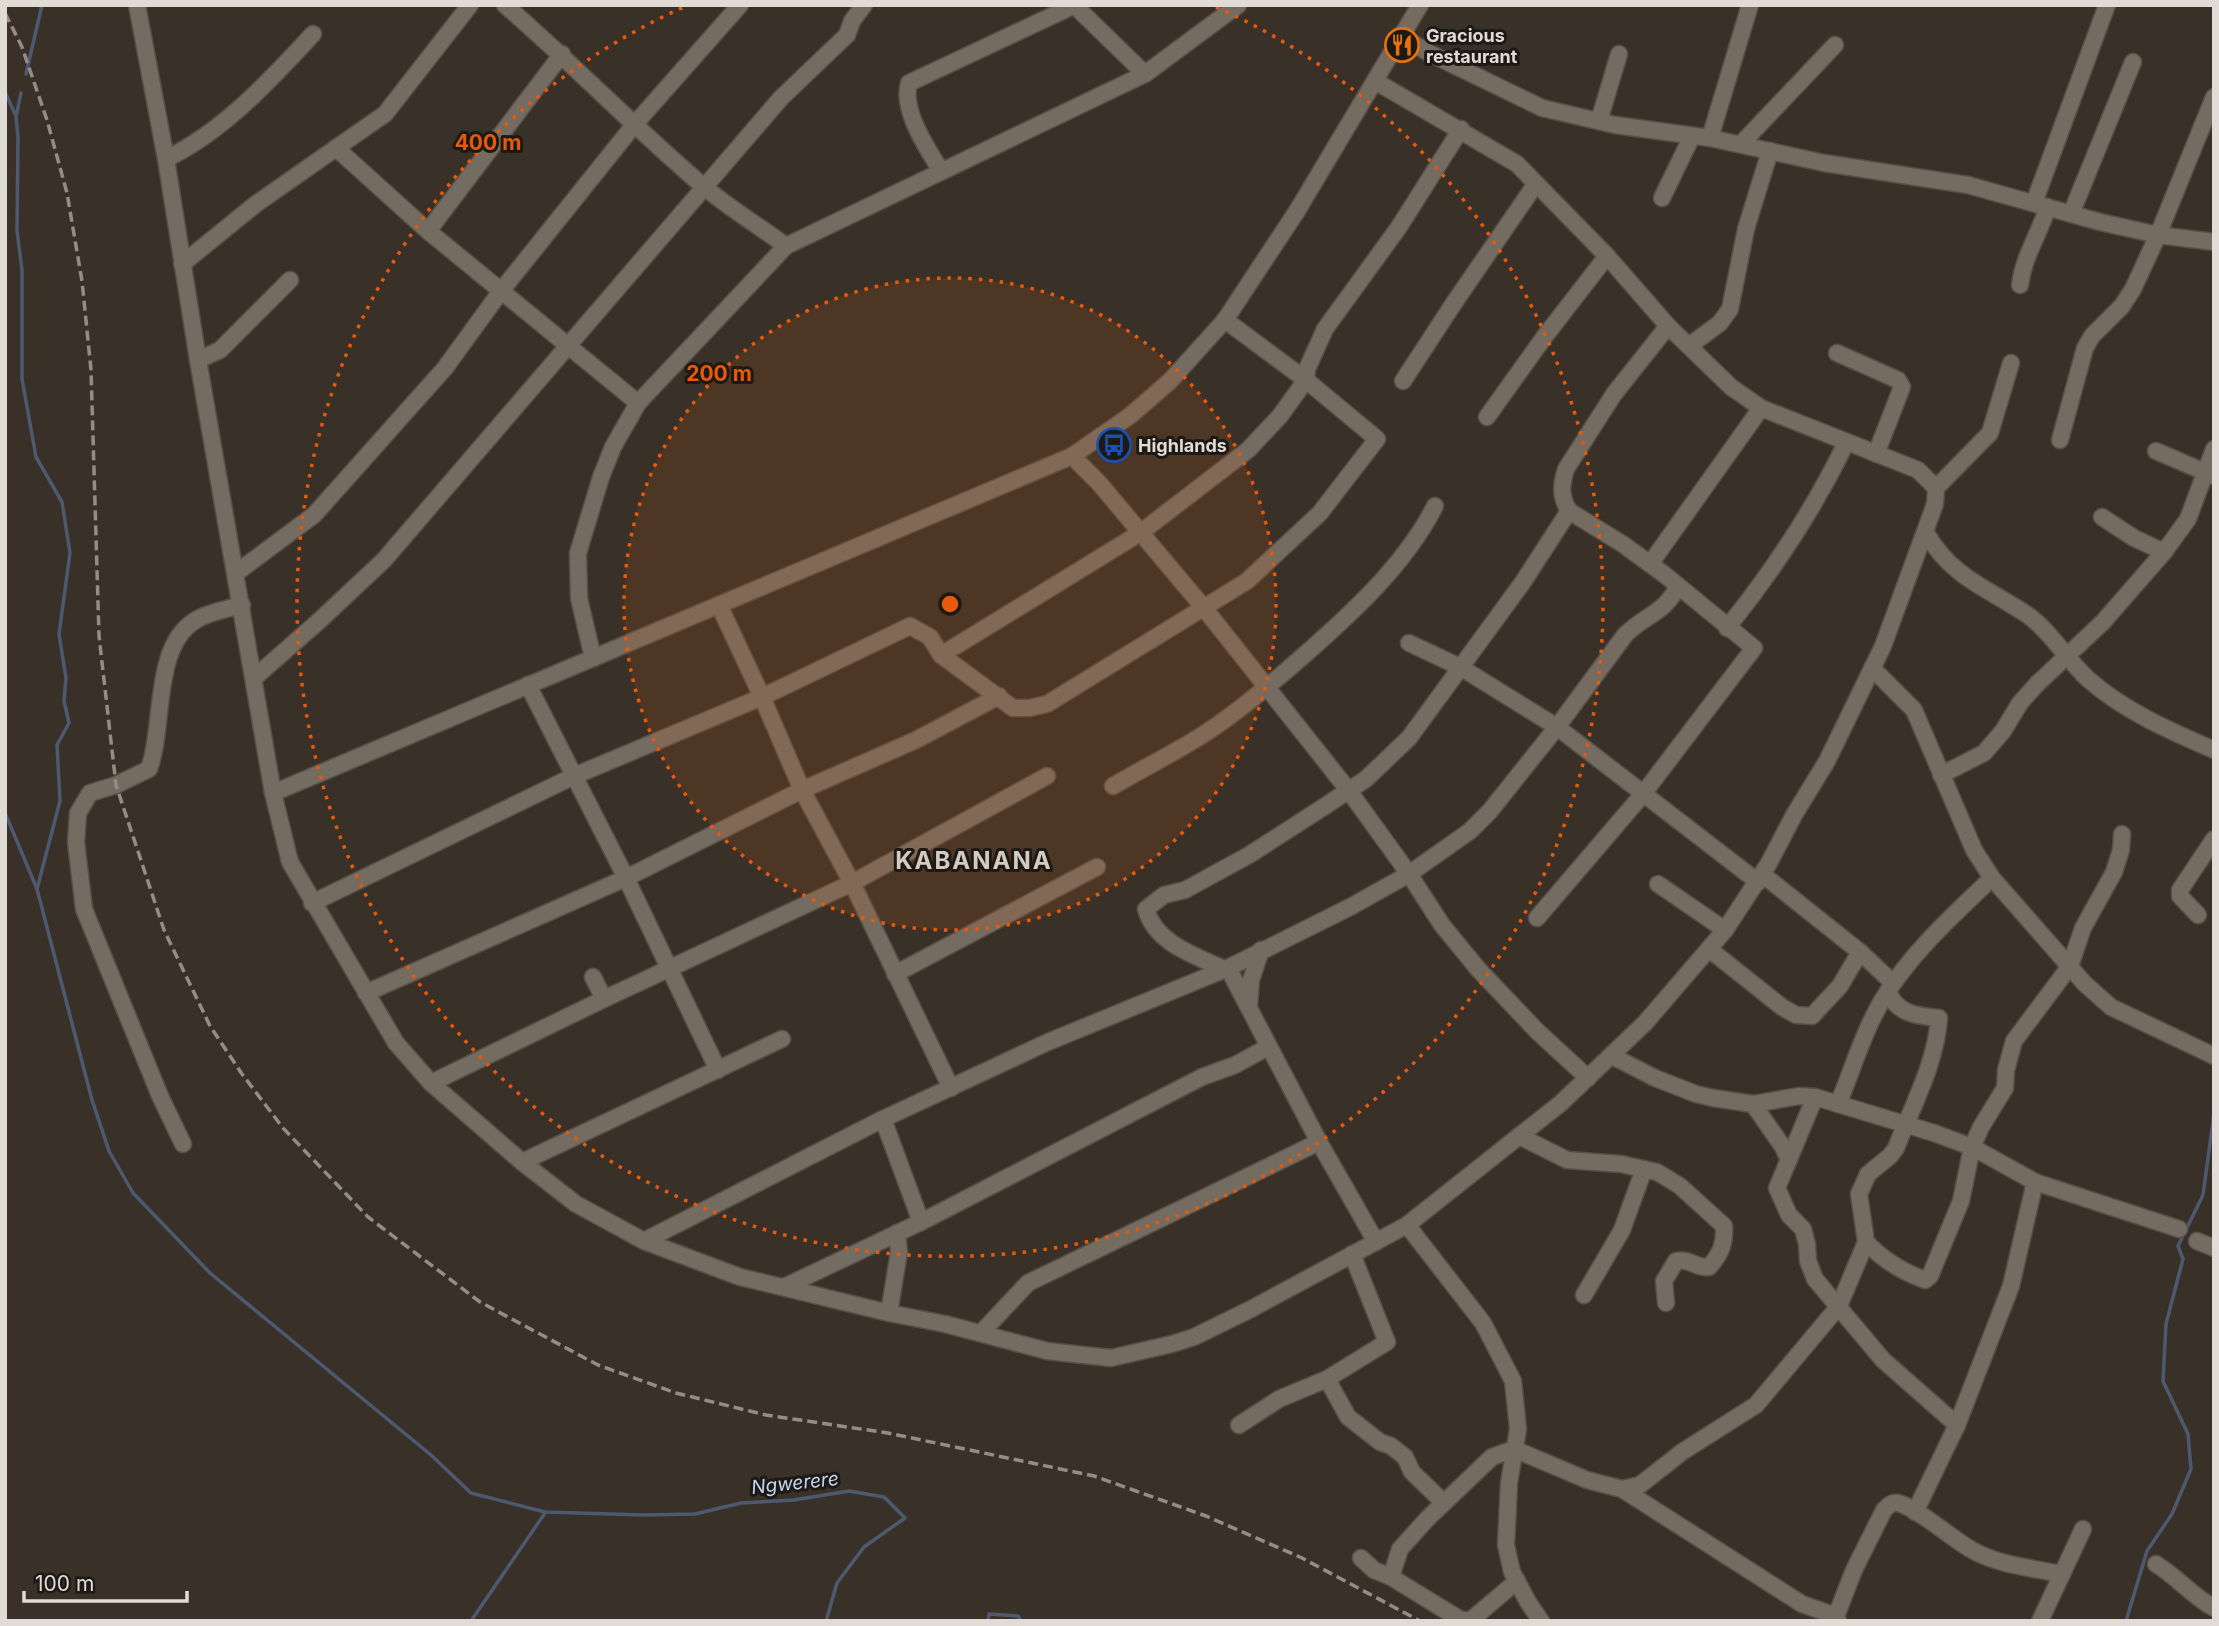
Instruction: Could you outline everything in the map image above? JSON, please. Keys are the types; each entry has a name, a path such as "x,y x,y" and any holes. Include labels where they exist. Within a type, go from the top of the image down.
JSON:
{"street":[{"path":"137,5 166,159 198,360 274,793 290,862 396,1044 431,1083 522,1162 576,1204 644,1241 740,1277 1047,1350 1111,1358 1137,1354 1194,1337 1352,1255 1408,1225 1561,1103 1612,1056 1686,978 1726,930 1760,878 1827,761 1883,646 1926,533 1935,504 1936,488 1990,433 2011,363"},
{"path":"182,264 256,204 385,114 470,5"},
{"path":"505,5 562,54 634,125 706,188 786,246"},
{"path":"236,573 314,515 446,368 501,291 634,125 740,5"},
{"path":"254,678 384,560 781,98 848,34 852,21 864,5"},
{"path":"941,171 928,150 908,105 906,93 909,83 1075,5 1145,74"},
{"path":"593,658 579,598 578,553 613,447 638,403 786,246 1145,74 1238,5"},
{"path":"274,793 1072,456 1131,415 1170,381 1225,320 1297,211 1420,5"},
{"path":"1710,138 1750,5"},
{"path":"2020,285 2022,270 2039,233 2041,205 2108,5"},
{"path":"166,159 190,147 225,122 262,88 313,34"},
{"path":"1400,36 1542,108 1599,121 1741,144 1824,163 1968,186 2158,235 2214,242"},
{"path":"1741,144 1835,45"},
{"path":"428,231 562,54"},
{"path":"1599,121 1619,54"},
{"path":"2071,214 2133,62"},
{"path":"1375,81 1517,164 1607,256 1668,326 1731,387 1761,408 1918,470 1936,488"},
{"path":"2060,440 2085,348 2092,336 2122,306 2133,289 2214,97"},
{"path":"942,655 1140,533 1248,450 1280,416 1306,380 1307,369 1325,329 1399,227 1461,129"},
{"path":"1662,198 1692,136"},
{"path":"336,148 428,231 638,403"},
{"path":"1689,346 1720,323 1730,309 1745,229 1770,150"},
{"path":"1404,381 1535,185"},
{"path":"1488,417 1545,336 1607,256"},
{"path":"198,360 220,350 290,280"},
{"path":"312,903 574,776 762,697 910,626 930,637 942,655 1013,708 1028,708 1046,704 1247,581 1320,513 1377,439 1306,380 1225,320"},
{"path":"1537,918 1643,794 1754,648 1650,564 1569,511 1561,498 1566,468 1614,394 1668,326"},
{"path":"1837,353 1898,380 1902,387 1876,454"},
{"path":"1650,564 1761,408"},
{"path":"1727,628 1801,526 1846,443"},
{"path":"1941,775 1984,753 2003,731 2020,702 2103,622 2164,552 2188,519 2210,474 2214,449"},
{"path":"2156,451 2210,474"},
{"path":"1072,456 1204,608 1267,687 1349,791 1442,925 1478,970 1537,1031 1588,1077"},
{"path":"1113,786 1202,735 1267,687 1359,605 1398,559 1435,506"},
{"path":"1376,1242 1226,968 1160,936 1149,922 1146,909 1164,895 1185,890 1249,855 1366,779 1409,738 1523,582 1569,511"},
{"path":"2102,517 2134,538 2164,552"},
{"path":"1926,533 1937,553 1954,569 2030,617 2086,677 2118,702 2214,750"},
{"path":"644,1241 883,1119 1048,1042 1226,968 1352,906 1409,874 1470,831 1557,727 1625,635 1637,623 1664,607 1678,587"},
{"path":"183,1144 160,1096 84,909 76,842 78,813 90,793 132,779 149,769 156,747 168,655 177,637 194,621 242,605"},
{"path":"719,606 802,790 852,883 951,1088"},
{"path":"1409,643 1460,667 1557,727 1643,794 1860,952 1890,987 1894,1005 1902,1010 1939,1018 1930,1061 1896,1148 1890,1157 1868,1174 1859,1195 1866,1242 1839,1307 1756,1405 1682,1452 1640,1485 1622,1489"},
{"path":"1872,668 1914,709 1974,850 1992,878 2085,984 2111,1007 2214,1056"},
{"path":"528,684 626,878 718,1070"},
{"path":"366,993 626,878 802,790 916,740 999,696"},
{"path":"431,1083 852,883 1047,776"},
{"path":"1866,1242 1885,1258 1913,1275 1925,1280 1930,1276 1961,1201 1972,1147 2005,1087 2006,1070 2014,1041 2070,966 2083,928 2114,872 2121,850 2122,834"},
{"path":"2198,915 2180,896 2180,890 2214,839"},
{"path":"895,974 1097,867"},
{"path":"1838,1104 1862,1044 1890,987 1923,947 1992,878"},
{"path":"1658,884 1726,930"},
{"path":"1709,949 1782,1007 1796,1014 1812,1016 1840,986 1860,952"},
{"path":"1249,1006 1251,980 1261,950"},
{"path":"593,977 604,999"},
{"path":"522,1162 782,1039"},
{"path":"784,1287 921,1222 1202,1077 1236,1065 1268,1047"},
{"path":"1612,1056 1655,1078 1696,1094 1753,1104 1799,1096 1815,1097 1905,1124 1972,1147 2035,1182 2179,1229"},
{"path":"1815,1097 1777,1188 1789,1215 1803,1229 1808,1261 1815,1279 1883,1360 1958,1425"},
{"path":"1753,1104 1789,1160"},
{"path":"883,1119 921,1222"},
{"path":"1519,1136 1567,1160 1621,1164 1667,1177 1724,1226 1725,1239 1721,1251 1709,1267 1676,1261 1664,1281 1666,1303"},
{"path":"981,1333 1028,1283 1319,1142"},
{"path":"1584,1295 1622,1230 1644,1169"},
{"path":"1915,1512 1958,1425 2011,1286 2035,1182"},
{"path":"1408,1225 1483,1324 1514,1381 1518,1429 1508,1483 1506,1545 1517,1581 1541,1621"},
{"path":"889,1313 899,1252 897,1233"},
{"path":"2197,1241 2214,1248"},
{"path":"1239,1425 1279,1399 1328,1379 1387,1342 1352,1255"},
{"path":"1328,1379 1348,1417 1405,1457 1412,1472 1443,1502"},
{"path":"1391,1577 1400,1549 1443,1502 1492,1457 1514,1449 1587,1480 1622,1489 1802,1604 1837,1618 1854,1570 1884,1510 1892,1503 1899,1503 1915,1512 1974,1552 2007,1563 2061,1574"},
{"path":"2040,1621 2083,1529"},
{"path":"1361,1558 1374,1570 1391,1577 1461,1620 1471,1620 1517,1581"},
{"path":"2156,1564 2214,1608"}],"waterway":[{"path":"26,74 42,5"},
{"path":"5,92 16,116"},
{"path":"21,93 16,117 17,231 22,270 22,379 36,457 62,502 70,553 59,634 66,678 64,701 69,723 57,745 60,801 37,889"},
{"path":"5,813 37,889 92,1100 109,1151 133,1193 210,1273 431,1455 471,1493 545,1512 644,1515 695,1514 741,1503 794,1500 849,1491 884,1497 905,1518 864,1547 837,1583 826,1621"},
{"path":"2126,1621 2147,1551 2172,1514 2191,1469 2188,1434 2163,1381 2166,1324 2183,1259 2178,1246 2203,1195 2214,1114"},
{"path":"471,1621 545,1513"},
{"name":"Ngwerere","path":"988,1621 989,1614 1018,1616 1021,1621"}],"railway":[{"path":"5,13 22,47 47,120 67,193 82,281 91,370 99,636 116,785 164,930 210,1026 283,1128 368,1217 480,1302 598,1365 676,1393 766,1415 888,1433 1094,1476 1206,1516 1302,1558 1420,1621"}],"place":[{"name":"Gracious restaurant","path":"1402,45"},
{"name":"Highlands","path":"1114,445"}],"district":[{"name":"KABANANA","path":"974,860"}]}
